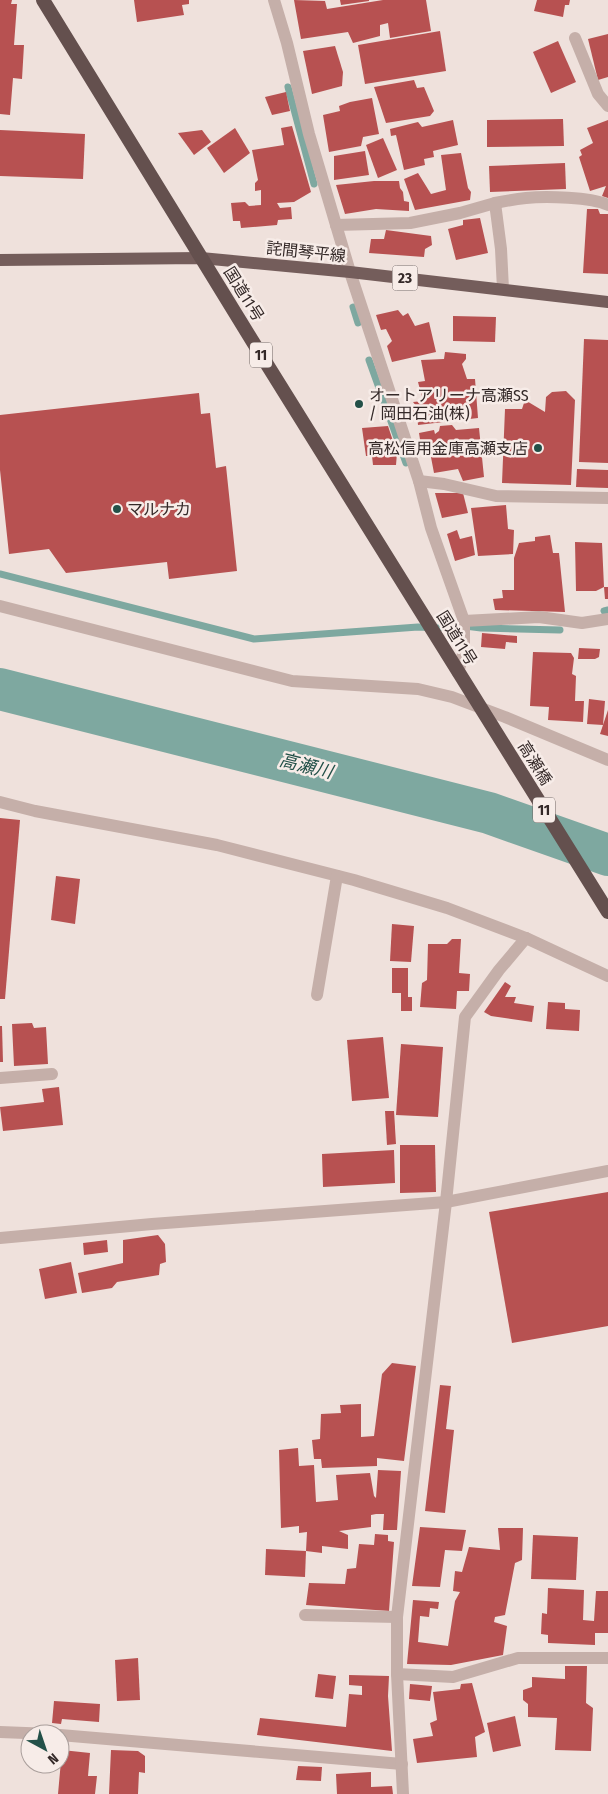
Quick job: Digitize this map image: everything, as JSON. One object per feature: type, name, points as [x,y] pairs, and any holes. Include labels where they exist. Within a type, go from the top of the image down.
[{"type":"highway","name":"国道11号","points":[[43,0],[480,708]]},
{"type":"highway","name":"高瀬橋","points":[[480,708],[608,912]]},
{"type":"main road","name":"詫間琴平線","points":[[0,260],[201,258],[350,272],[608,302]]},
{"type":"street","points":[[274,0],[287,42],[309,134],[350,272],[419,481],[431,528],[464,621],[464,650],[458,673]]},
{"type":"street","points":[[575,38],[598,94],[608,106]]},
{"type":"street","points":[[336,225],[410,223],[460,213],[495,203],[527,198],[577,199],[602,202],[608,205]]},
{"type":"street","points":[[495,203],[503,289]]},
{"type":"street","points":[[419,481],[444,484],[496,496],[608,498]]},
{"type":"street","points":[[0,606],[292,681],[418,689],[452,697],[506,717],[608,760]]},
{"type":"street","points":[[464,621],[539,617],[582,622],[608,619]]},
{"type":"street","points":[[0,802],[35,811],[216,845],[337,876],[447,908],[526,938],[608,976]]},
{"type":"street","points":[[317,995],[337,876]]},
{"type":"street","points":[[403,1794],[397,1674],[397,1617],[446,1202],[465,1017],[499,970],[526,938]]},
{"type":"street","points":[[0,1078],[52,1074]]},
{"type":"street","points":[[0,1238],[152,1224],[446,1202],[608,1171]]},
{"type":"street","points":[[305,1615],[397,1617]]},
{"type":"street","points":[[397,1674],[452,1677],[518,1658],[608,1658]]},
{"type":"street","points":[[0,1732],[20,1733]]},
{"type":"street","points":[[70,1736],[402,1764]]},
{"type":"building","points":[[0,0],[12,0],[11,4],[17,4],[14,45],[24,45],[22,79],[13,78],[10,115],[0,114]]},
{"type":"building","points":[[134,0],[189,0],[189,4],[182,5],[184,15],[137,22]]},
{"type":"building","points":[[294,0],[325,1],[327,9],[383,0],[426,0],[431,31],[390,38],[388,23],[380,25],[380,36],[353,43],[348,32],[301,39]]},
{"type":"building","points":[[340,0],[369,0],[369,1],[341,5]]},
{"type":"building","points":[[537,0],[570,0],[569,5],[565,5],[563,17],[534,11]]},
{"type":"building","points":[[440,31],[446,71],[365,84],[358,45]]},
{"type":"building","points":[[608,34],[608,77],[598,80],[588,39]]},
{"type":"building","points":[[558,41],[576,82],[551,93],[533,52]]},
{"type":"building","points":[[335,46],[343,72],[342,86],[312,94],[303,51]]},
{"type":"building","points":[[414,80],[417,88],[424,87],[434,111],[430,116],[386,123],[374,87]]},
{"type":"building","points":[[286,92],[290,111],[272,115],[265,97]]},
{"type":"building","points":[[372,98],[379,134],[363,137],[361,146],[329,152],[323,115],[340,111],[339,106],[350,102]]},
{"type":"building","points":[[563,119],[564,146],[487,147],[487,120]]},
{"type":"building","points":[[453,120],[458,145],[433,151],[434,157],[424,159],[425,165],[404,170],[396,135],[391,136],[390,129],[418,122],[422,127]]},
{"type":"building","points":[[608,120],[608,198],[602,196],[606,186],[590,191],[579,157],[582,155],[580,150],[593,143],[587,128]]},
{"type":"building","points":[[292,126],[311,192],[294,202],[277,203],[280,208],[291,207],[292,219],[278,220],[277,225],[241,228],[240,221],[233,221],[231,203],[245,202],[249,206],[261,205],[261,190],[255,191],[255,183],[258,180],[252,150],[284,145],[281,128]]},
{"type":"building","points":[[235,128],[250,153],[224,173],[207,148]]},
{"type":"building","points":[[0,130],[85,134],[83,179],[0,176]]},
{"type":"building","points":[[202,130],[211,142],[194,155],[178,133]]},
{"type":"building","points":[[383,138],[397,170],[378,178],[366,145]]},
{"type":"building","points":[[365,151],[369,175],[334,180],[334,156]]},
{"type":"building","points":[[461,153],[468,188],[471,192],[470,200],[415,210],[404,179],[418,173],[431,194],[446,190],[441,155]]},
{"type":"building","points":[[565,163],[566,189],[490,192],[489,166]]},
{"type":"building","points":[[374,181],[399,181],[404,201],[409,202],[409,211],[376,209],[345,214],[336,185]]},
{"type":"building","points":[[587,209],[598,209],[600,214],[608,214],[608,274],[583,273]]},
{"type":"building","points":[[480,218],[488,253],[456,260],[448,229],[463,225],[463,220]]},
{"type":"building","points":[[386,230],[431,236],[432,245],[425,249],[424,257],[369,253],[371,239],[384,239]]},
{"type":"building","points":[[398,310],[403,316],[408,313],[415,326],[429,322],[436,352],[392,362],[387,346],[392,341],[386,329],[381,330],[376,315]]},
{"type":"building","points":[[453,316],[496,317],[495,342],[453,341]]},
{"type":"building","points":[[584,339],[608,340],[608,463],[579,462]]},
{"type":"building","points":[[445,352],[466,354],[466,359],[462,364],[467,379],[475,379],[478,418],[418,425],[417,415],[412,416],[411,409],[417,407],[413,402],[423,401],[418,382],[425,381],[421,360],[444,359]]},
{"type":"building","name":"高松信用金庫高瀬支店","points":[[566,391],[575,400],[571,485],[502,483],[505,409],[522,409],[525,400],[545,412],[546,397],[552,392]]},
{"type":"building","name":"マルナカ","points":[[199,393],[201,414],[210,413],[216,468],[226,466],[237,571],[169,579],[167,562],[66,573],[49,549],[9,554],[0,470],[0,415]]},
{"type":"building","points":[[452,425],[456,430],[479,428],[484,477],[463,481],[458,469],[434,473],[430,452],[422,452],[419,433],[434,430],[435,434],[439,431],[440,426]]},
{"type":"building","points":[[388,426],[397,453],[396,465],[373,465],[372,456],[366,456],[362,428]]},
{"type":"building","points":[[577,469],[608,470],[608,488],[576,487]]},
{"type":"building","points":[[435,493],[463,493],[468,513],[442,518]]},
{"type":"building","points":[[506,505],[508,529],[514,530],[513,554],[478,556],[471,508]]},
{"type":"building","points":[[457,530],[460,539],[472,536],[475,555],[455,561],[447,534]]},
{"type":"building","points":[[550,535],[553,553],[559,553],[565,612],[495,610],[493,599],[503,598],[502,590],[514,590],[514,558],[519,543],[535,541],[535,537]]},
{"type":"building","points":[[575,542],[602,543],[604,587],[596,591],[576,591]]},
{"type":"building","points":[[604,587],[608,587],[608,599],[605,599]]},
{"type":"building","points":[[482,633],[517,636],[517,643],[506,642],[505,649],[481,647]]},
{"type":"building","points":[[579,648],[600,649],[599,657],[595,659],[578,659]]},
{"type":"building","points":[[533,652],[571,653],[574,658],[572,674],[576,676],[575,701],[584,701],[583,722],[548,720],[549,707],[530,706]]},
{"type":"building","points":[[589,699],[605,701],[603,725],[587,724]]},
{"type":"building","points":[[608,710],[608,736],[600,734]]},
{"type":"building","points":[[0,818],[20,820],[5,999],[0,999]]},
{"type":"building","points":[[56,876],[80,879],[75,924],[51,920]]},
{"type":"building","points":[[392,924],[414,926],[411,962],[390,961]]},
{"type":"building","points":[[452,939],[461,939],[459,973],[470,974],[469,991],[457,991],[456,1009],[420,1007],[422,983],[427,980],[428,944],[447,944]]},
{"type":"building","points":[[392,968],[408,968],[408,997],[412,997],[412,1011],[401,1011],[401,993],[392,993]]},
{"type":"building","points":[[505,982],[511,986],[505,997],[516,997],[514,1003],[534,1006],[532,1022],[491,1016],[484,1012]]},
{"type":"building","points":[[548,1002],[565,1003],[565,1009],[580,1010],[579,1031],[546,1029]]},
{"type":"building","points":[[32,1023],[34,1028],[46,1027],[48,1064],[14,1066],[12,1024]]},
{"type":"building","points":[[0,1026],[2,1026],[3,1062],[0,1062]]},
{"type":"building","points":[[383,1037],[389,1098],[352,1101],[347,1040]]},
{"type":"building","points":[[401,1044],[443,1047],[438,1117],[396,1115]]},
{"type":"building","points":[[59,1087],[63,1125],[3,1131],[0,1107],[44,1102],[42,1089]]},
{"type":"building","points":[[385,1111],[394,1111],[396,1144],[387,1145]]},
{"type":"building","points":[[400,1145],[435,1145],[436,1192],[400,1193]]},
{"type":"building","points":[[394,1150],[395,1183],[323,1187],[322,1154]]},
{"type":"building","points":[[608,1192],[608,1326],[512,1343],[489,1212]]},
{"type":"building","points":[[158,1235],[165,1244],[166,1262],[160,1264],[159,1275],[117,1282],[112,1288],[82,1293],[78,1273],[123,1263],[123,1240]]},
{"type":"building","points":[[107,1240],[108,1252],[84,1255],[83,1243]]},
{"type":"building","points":[[71,1262],[77,1293],[45,1299],[39,1269]]},
{"type":"building","points":[[392,1363],[416,1366],[404,1461],[377,1458],[377,1466],[322,1468],[321,1459],[314,1459],[312,1440],[320,1439],[321,1414],[341,1413],[340,1405],[361,1404],[361,1437],[374,1436],[382,1374]]},
{"type":"building","points":[[440,1385],[451,1386],[446,1429],[454,1430],[445,1513],[425,1511]]},
{"type":"building","points":[[298,1448],[299,1466],[314,1465],[316,1502],[338,1500],[336,1475],[370,1473],[376,1498],[378,1470],[401,1471],[397,1530],[383,1530],[384,1514],[371,1515],[371,1527],[339,1531],[348,1535],[348,1549],[322,1546],[322,1553],[306,1551],[307,1532],[299,1533],[299,1526],[281,1528],[279,1450]]},
{"type":"building","points":[[420,1527],[466,1530],[462,1551],[445,1550],[440,1587],[412,1586]]},
{"type":"building","points":[[498,1528],[523,1528],[522,1560],[515,1563],[505,1615],[495,1617],[494,1622],[507,1626],[503,1655],[451,1665],[407,1664],[413,1600],[439,1602],[438,1609],[430,1608],[429,1617],[420,1616],[418,1642],[448,1646],[455,1601],[460,1592],[453,1591],[455,1571],[462,1572],[469,1547],[500,1550]]},
{"type":"building","points":[[375,1534],[388,1535],[388,1541],[394,1542],[389,1611],[306,1605],[309,1583],[345,1584],[347,1569],[356,1568],[359,1544],[374,1545]]},
{"type":"building","points":[[533,1535],[578,1537],[576,1580],[531,1579]]},
{"type":"building","points":[[266,1549],[306,1551],[305,1577],[265,1575]]},
{"type":"building","points":[[548,1588],[584,1590],[583,1620],[594,1621],[596,1591],[608,1591],[608,1633],[595,1633],[595,1645],[548,1643],[548,1635],[541,1634],[542,1613],[547,1614]]},
{"type":"building","points":[[138,1658],[140,1700],[117,1701],[115,1660]]},
{"type":"building","points":[[565,1666],[587,1666],[586,1703],[593,1708],[591,1751],[555,1750],[557,1718],[528,1717],[528,1704],[523,1700],[523,1690],[532,1687],[532,1677],[565,1679]]},
{"type":"building","points":[[318,1674],[336,1676],[333,1699],[315,1697]]},
{"type":"building","points":[[349,1675],[389,1676],[388,1696],[392,1751],[257,1735],[260,1718],[346,1727],[349,1694],[362,1695],[362,1686],[349,1685]]},
{"type":"building","points":[[472,1683],[485,1732],[475,1737],[477,1757],[417,1763],[413,1739],[433,1736],[430,1723],[437,1720],[433,1692],[460,1689],[461,1684]]},
{"type":"building","points":[[410,1684],[432,1686],[430,1701],[409,1699]]},
{"type":"building","points":[[54,1701],[100,1704],[99,1722],[62,1719],[61,1724],[52,1723]]},
{"type":"building","points":[[515,1716],[521,1746],[493,1752],[487,1723]]},
{"type":"building","points":[[111,1750],[138,1751],[145,1756],[145,1773],[139,1772],[138,1794],[109,1794]]},
{"type":"building","points":[[70,1751],[90,1753],[88,1776],[97,1776],[95,1794],[58,1794],[60,1774],[70,1774]]},
{"type":"building","points":[[298,1766],[322,1767],[321,1781],[296,1780]]},
{"type":"building","points":[[371,1772],[371,1787],[392,1786],[393,1794],[337,1794],[336,1774]]},
{"type":"waterway","points":[[288,87],[314,184]]},
{"type":"waterway","points":[[353,307],[358,323]]},
{"type":"waterway","points":[[369,360],[406,463]]},
{"type":"waterway","points":[[0,574],[254,639],[418,627],[439,628],[457,625],[481,628],[560,630]]},
{"type":"waterway","points":[[604,611],[608,610]]},
{"type":"waterway","name":"高瀬川","points":[[0,689],[489,813],[608,855]]},
{"type":"place","name":"オートアリーナ高瀬SS / 岡田石油(株)","points":[[359,404]]},
{"type":"place","name":"高松信用金庫高瀬支店","points":[[538,448]]},
{"type":"place","name":"マルナカ","points":[[117,509]]}]
